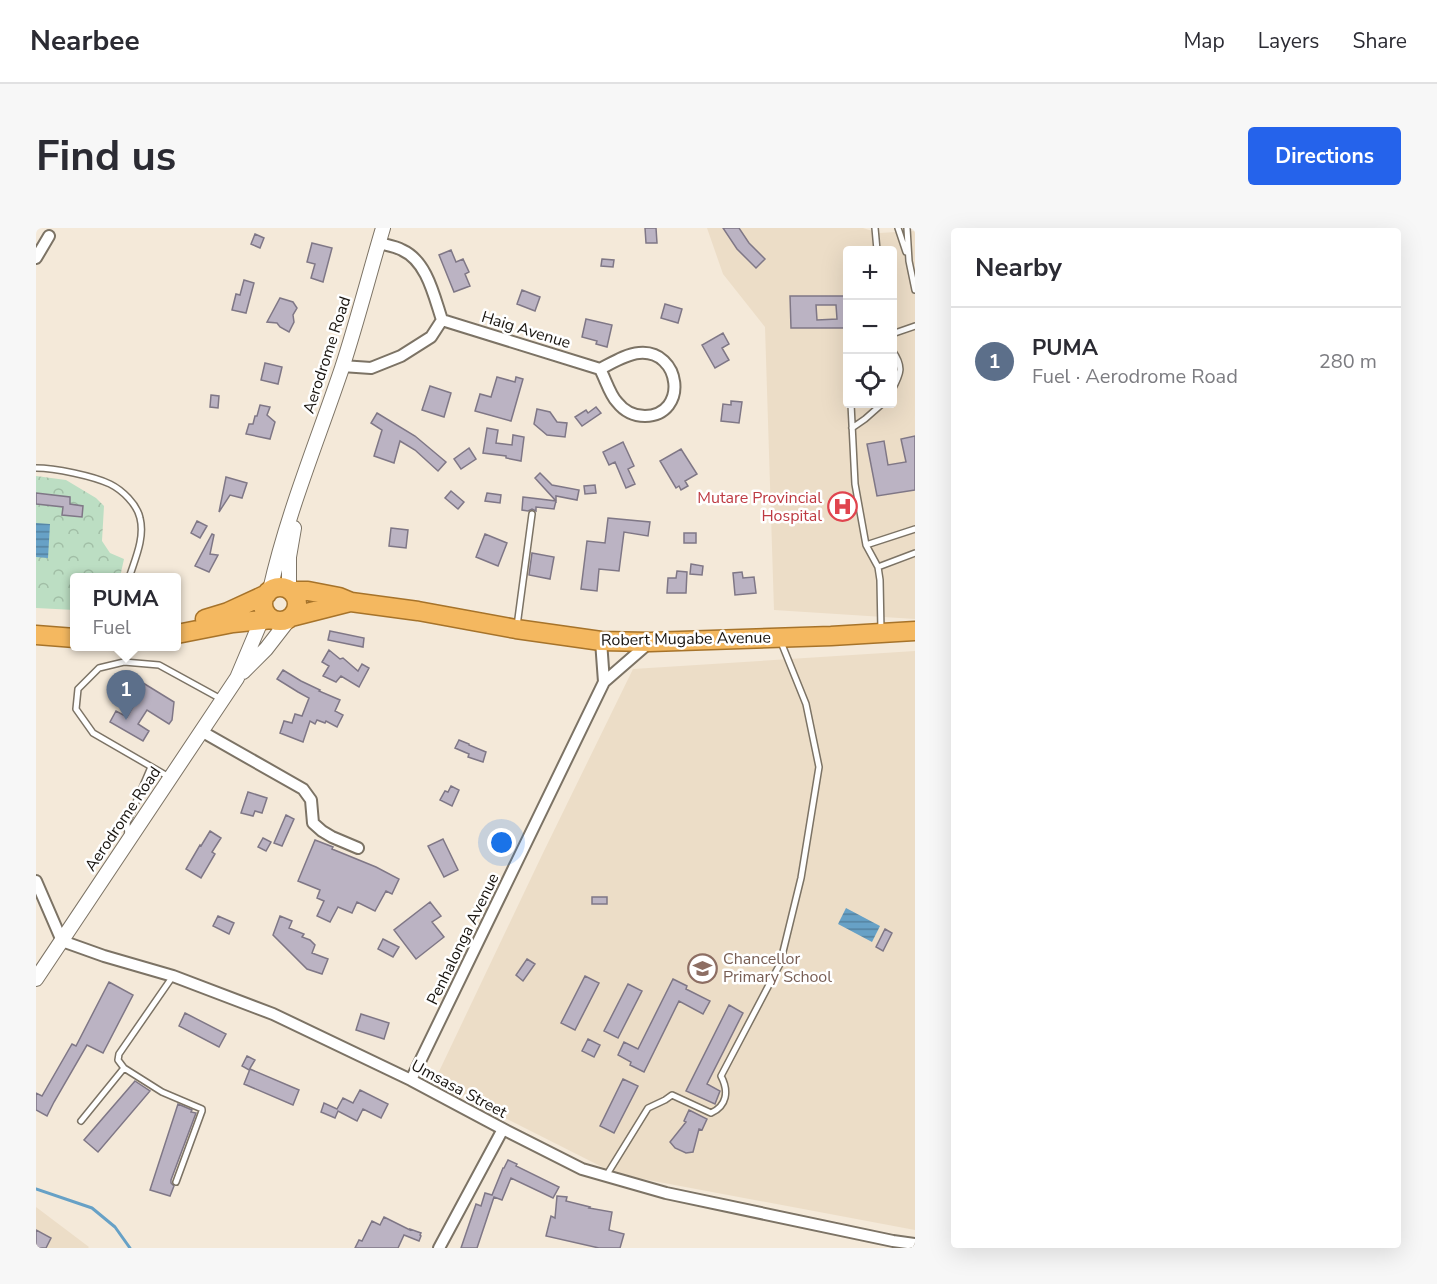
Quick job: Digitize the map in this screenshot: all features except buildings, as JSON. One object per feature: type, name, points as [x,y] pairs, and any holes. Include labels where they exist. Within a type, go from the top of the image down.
[{"type":"highway","points":[[181,624],[228,612],[279,587],[290,590],[297,601],[297,607],[291,617],[279,621],[266,617],[181,633]]},
{"type":"highway","name":"Robert Mugabe Avenue","points":[[290,590],[326,594],[351,602],[602,641],[650,642],[915,631]]},
{"type":"highway","points":[[266,617],[263,603],[268,592]]},
{"type":"highway","name":"Robert Mugabe Avenue","points":[[291,617],[351,602]]},
{"type":"highway","points":[[36,635],[70,638]]},
{"type":"highway","points":[[36,643],[70,645]]},
{"type":"street","name":"Aerodrome Road","points":[[268,592],[299,490],[342,366],[383,228]]},
{"type":"street","points":[[36,258],[50,236]]},
{"type":"street","points":[[342,366],[371,368],[401,356],[431,337],[442,320],[427,277],[416,261],[403,250],[379,243]]},
{"type":"street","name":"Haig Avenue","points":[[442,320],[600,369]]},
{"type":"street","points":[[649,353],[665,361],[673,374],[675,391],[669,405],[660,413],[647,416],[633,415],[616,402],[600,369],[624,357],[649,353]]},
{"type":"street","name":"Aerodrome Road","points":[[290,590],[289,557],[299,490]]},
{"type":"street","name":"Aerodrome Road","points":[[237,678],[266,617]]},
{"type":"street","name":"Aerodrome Road","points":[[36,979],[222,699],[237,678],[266,649],[291,617]]},
{"type":"street","name":"Penhalonga Avenue","points":[[602,641],[604,682]]},
{"type":"street","name":"Penhalonga Avenue","points":[[411,1080],[604,682],[650,642]]},
{"type":"street","points":[[201,731],[303,789],[310,800],[314,823],[321,831],[358,848]]},
{"type":"street","points":[[36,881],[62,940]]},
{"type":"street","name":"Umsasa Street","points":[[62,940],[104,956],[173,976],[273,1014],[411,1080],[503,1130],[582,1169],[666,1194],[915,1244]]},
{"type":"street","points":[[439,1248],[503,1130]]},
{"type":"lane","points":[[875,228],[877,246]]},
{"type":"lane","points":[[898,228],[909,261],[915,290]]},
{"type":"lane","points":[[908,228],[909,261]]},
{"type":"lane","points":[[897,331],[915,326]]},
{"type":"lane","points":[[897,356],[900,375],[897,381]]},
{"type":"lane","points":[[851,408],[855,483],[866,545],[878,567],[881,633]]},
{"type":"lane","points":[[852,428],[878,408]]},
{"type":"lane","points":[[36,468],[48,468],[111,484],[129,499],[140,517],[141,540],[131,573]]},
{"type":"lane","points":[[516,628],[532,514]]},
{"type":"lane","points":[[866,545],[915,529]]},
{"type":"lane","points":[[878,567],[915,554]]},
{"type":"lane","points":[[606,1176],[648,1108],[672,1095],[711,1113],[719,1109],[723,1104],[725,1094],[725,1084],[721,1076],[780,964],[801,878],[819,767],[806,704],[779,637]]},
{"type":"lane","points":[[170,778],[93,733],[76,709],[78,688],[99,668],[124,662],[159,665],[222,699]]},
{"type":"lane","points":[[129,840],[127,823],[151,767]]},
{"type":"lane","points":[[173,976],[119,1054],[118,1060],[124,1068],[162,1092],[202,1109],[176,1182]]},
{"type":"lane","points":[[81,1121],[124,1068]]},
{"type":"shaded area","name":"Mutare Provincial Hospital","points":[[707,228],[863,228],[879,233],[915,231],[915,619],[774,610],[765,327],[723,274]]},
{"type":"shaded area","name":"Chancellor Primary School","points":[[915,651],[915,1230],[616,1174],[434,1082],[633,669]]},
{"type":"shaded area","points":[[36,1207],[89,1247],[36,1248]]},
{"type":"green space","points":[[36,476],[66,480],[96,498],[104,506],[102,541],[110,553],[124,559],[121,573],[70,573],[70,610],[36,608]]},
{"type":"water","points":[[36,523],[50,524],[48,558],[36,557]]},
{"type":"water","points":[[846,908],[880,926],[872,942],[838,924]]},
{"type":"waterway","points":[[36,1189],[92,1208],[115,1227],[130,1248]]},
{"type":"place","name":"Mutare Provincial Hospital","points":[[843,507]]},
{"type":"place","name":"PUMA","points":[[126,720]]},
{"type":"place","name":"Chancellor Primary School","points":[[702,968]]}]
